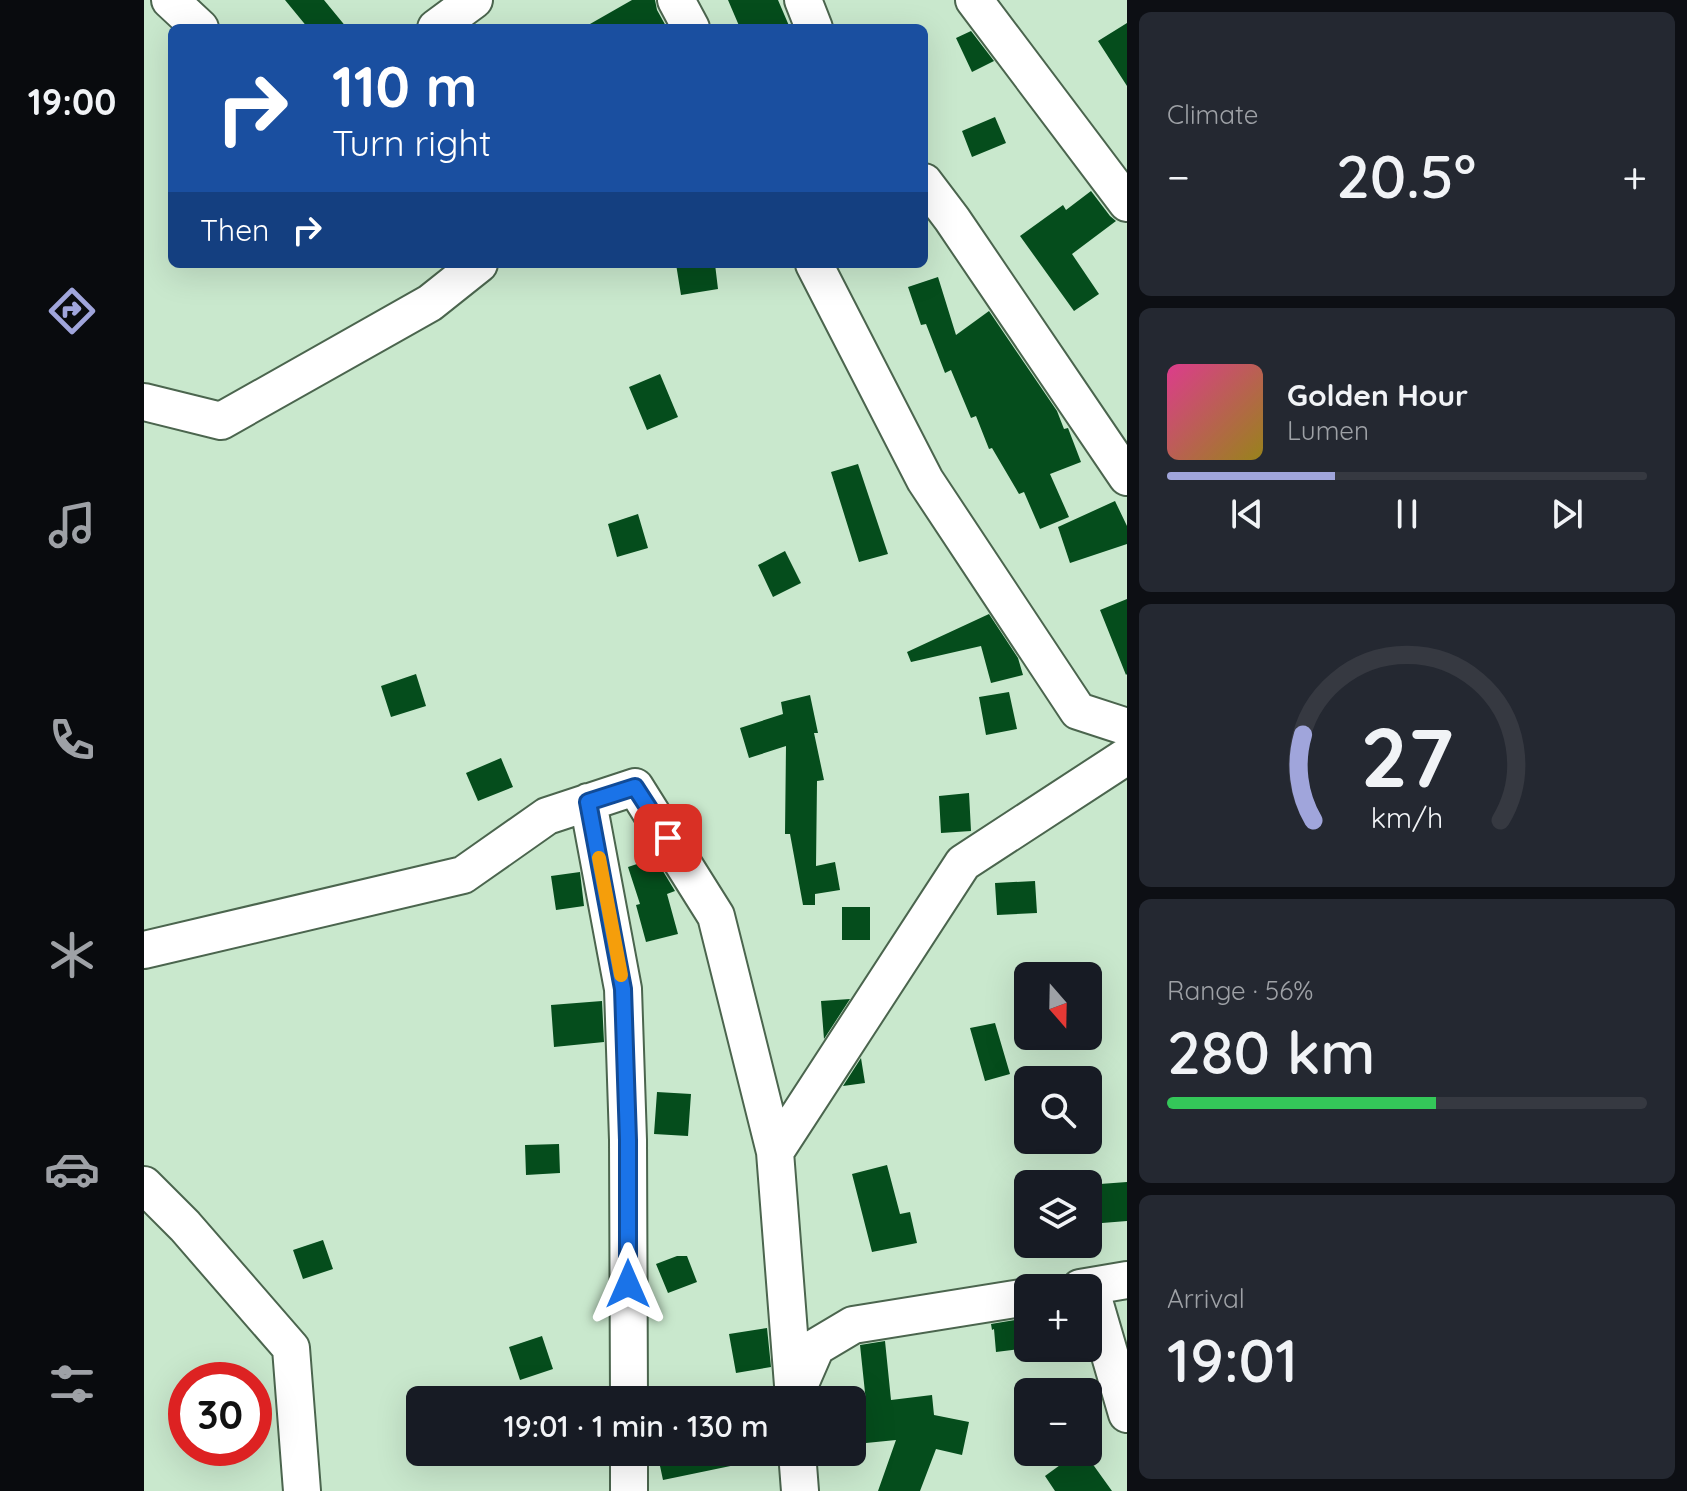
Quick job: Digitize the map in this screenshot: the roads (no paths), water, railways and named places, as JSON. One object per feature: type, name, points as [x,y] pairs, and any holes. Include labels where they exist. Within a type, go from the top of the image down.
[{"type":"street","points":[[170,0],[196,24]]},
{"type":"street","points":[[441,24],[474,0]]},
{"type":"street","points":[[676,0],[689,24]]},
{"type":"street","points":[[803,0],[812,24]]},
{"type":"street","points":[[974,0],[1127,203]]},
{"type":"street","points":[[928,187],[1127,477]]},
{"type":"street","points":[[144,402],[221,421],[430,303],[474,268]]},
{"type":"street","points":[[816,268],[925,480],[1078,711],[1127,727]]},
{"type":"street","points":[[775,1152],[963,863],[1127,756]]},
{"type":"street","points":[[144,950],[463,875],[547,816],[635,787],[716,916],[775,1152],[793,1386]]},
{"type":"street","points":[[588,802],[623,989],[628,1140],[629,1386]]},
{"type":"street","points":[[144,1185],[185,1226],[291,1348],[302,1491]]},
{"type":"street","points":[[1102,1284],[1127,1280]]},
{"type":"street","points":[[800,1386],[816,1347],[853,1325],[1014,1299]]},
{"type":"street","points":[[1102,1338],[1127,1414]]},
{"type":"street","points":[[629,1466],[629,1491]]},
{"type":"street","points":[[798,1466],[800,1491]]}]
